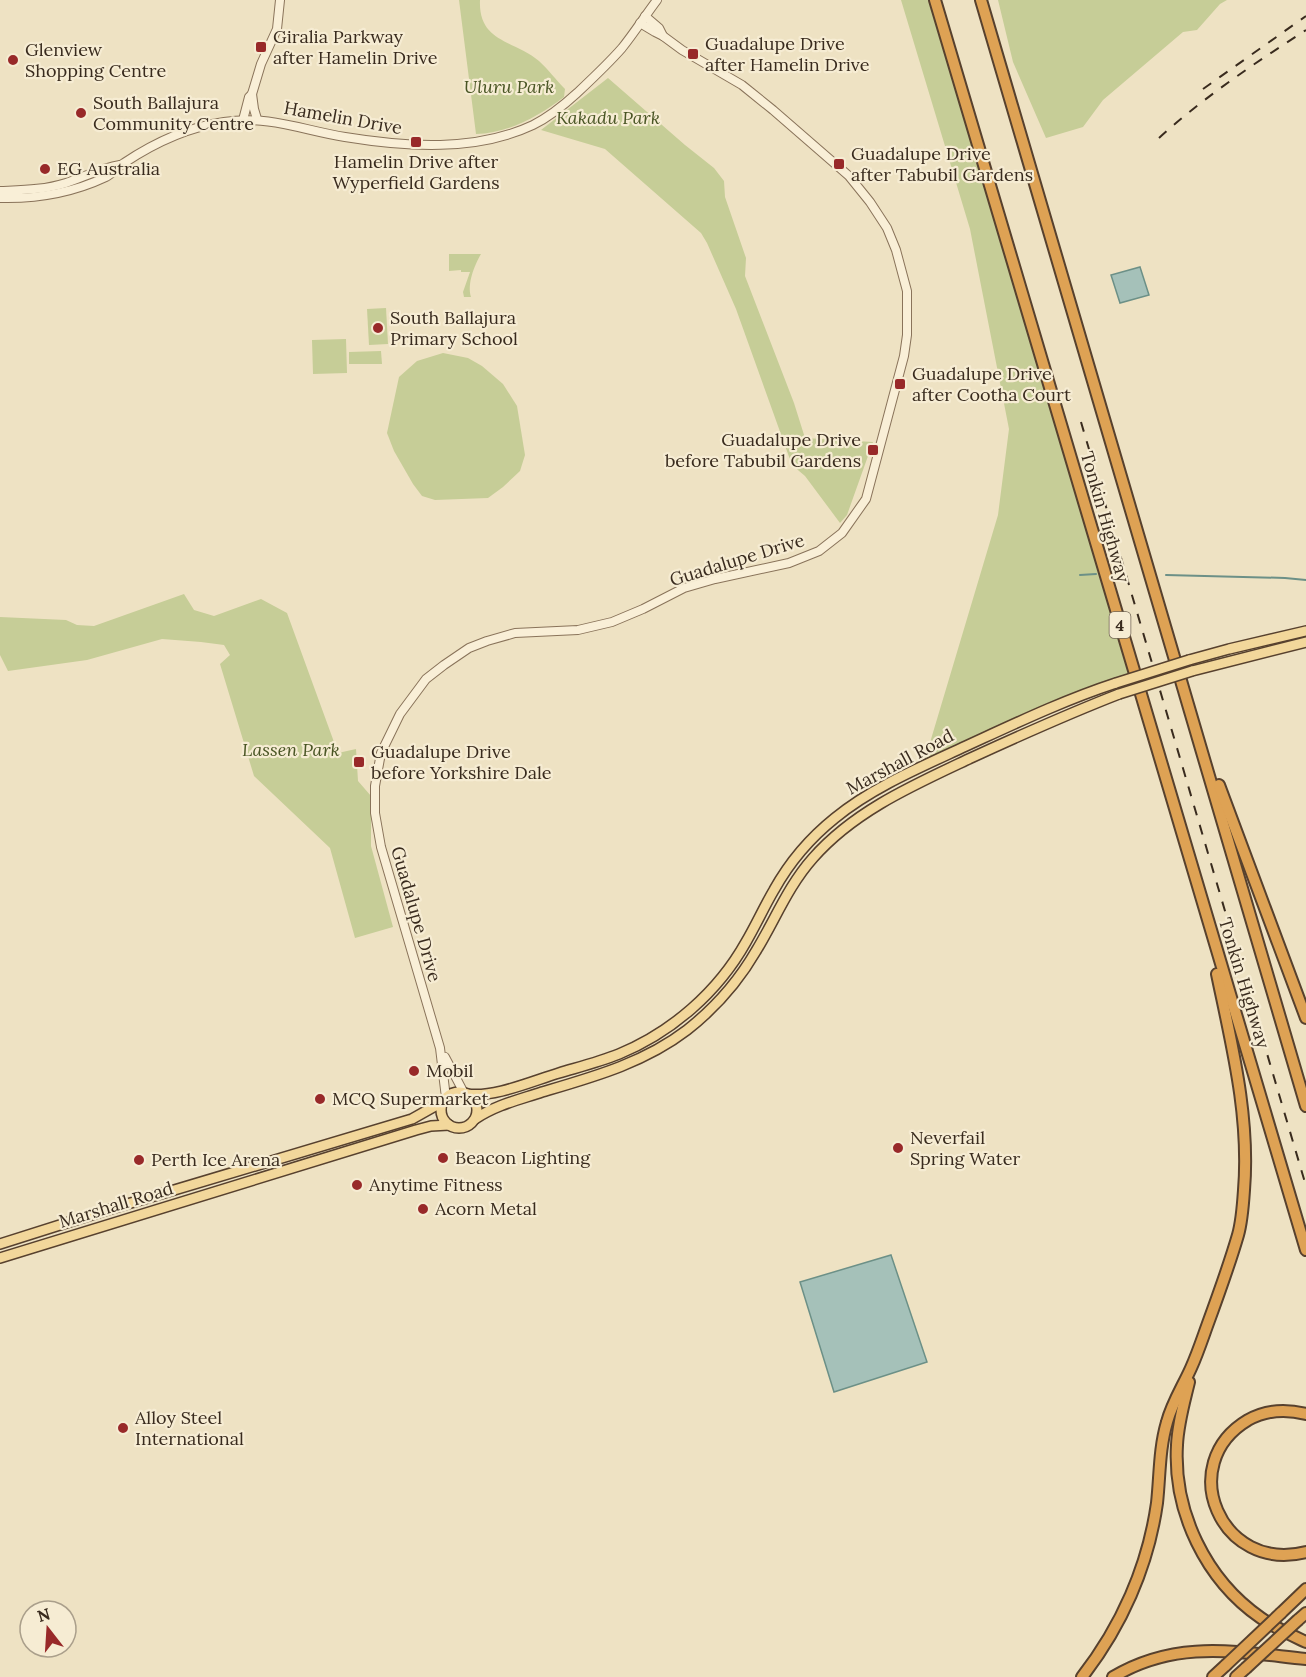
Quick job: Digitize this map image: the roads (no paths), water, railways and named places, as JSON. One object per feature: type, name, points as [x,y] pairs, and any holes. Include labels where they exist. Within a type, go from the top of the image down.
[{"type":"highway","name":"Tonkin Highway","points":[[935,0],[1306,1250]]},
{"type":"highway","name":"Tonkin Highway","points":[[981,0],[1306,1106]]},
{"type":"highway","points":[[989,0],[1003,73]]},
{"type":"highway","points":[[1188,703],[1304,1013]]},
{"type":"highway","points":[[1082,1677],[1121,1616],[1140,1573],[1152,1528],[1162,1440],[1174,1402],[1192,1367],[1239,1233],[1245,1177],[1245,1142],[1238,1075],[1216,966],[1147,716]]},
{"type":"highway","points":[[1192,1367],[1180,1420],[1177,1470],[1182,1503],[1196,1542],[1209,1564],[1241,1602],[1268,1623],[1306,1642]]},
{"type":"highway","points":[[1306,1414],[1293,1411],[1272,1412],[1251,1418],[1242,1424],[1233,1431],[1220,1448],[1212,1479],[1217,1511],[1236,1538],[1254,1549],[1275,1555],[1286,1556],[1306,1552]]},
{"type":"highway","points":[[1213,1677],[1306,1589]]},
{"type":"highway","points":[[1236,1677],[1303,1616]]},
{"type":"highway","points":[[1113,1677],[1155,1658],[1192,1651],[1228,1651],[1306,1659]]},
{"type":"main road","name":"Marshall Road","points":[[465,1093],[475,1095],[499,1091],[603,1060],[634,1047],[664,1030],[698,1003],[726,972],[746,943],[774,890],[792,863],[813,838],[863,798],[932,762],[1014,724],[1116,683],[1229,649],[1306,631]]},
{"type":"main road","name":"Marshall Road","points":[[475,1119],[501,1104],[624,1066],[671,1041],[700,1019],[731,987],[757,950],[798,877],[822,848],[845,827],[894,795],[1020,736],[1119,694],[1192,671],[1306,642]]},
{"type":"main road","points":[[454,1093],[465,1093],[474,1100],[477,1106],[475,1119],[471,1124],[462,1128],[449,1125],[442,1114],[445,1100],[454,1093]]},
{"type":"main road","name":"Marshall Road","points":[[0,1244],[412,1119],[445,1100]]},
{"type":"main road","name":"Marshall Road","points":[[0,1258],[416,1130],[449,1125]]},
{"type":"street","points":[[243,120],[261,64],[277,29],[280,0]]},
{"type":"street","name":"Hamelin Drive","points":[[0,198],[34,197],[72,191],[112,174],[121,165],[151,147],[188,130],[226,122],[257,119],[325,134],[389,144],[436,145],[488,140],[533,125],[566,103],[623,46],[657,0]]},
{"type":"street","name":"Guadalupe Drive","points":[[645,16],[659,28],[663,36]]},
{"type":"street","name":"Guadalupe Drive","points":[[445,1100],[440,1048],[381,847],[375,813],[375,786],[381,753],[400,714],[426,679],[469,648],[515,633],[578,630],[612,622],[684,588],[789,563],[819,551],[842,533],[866,499],[904,356],[907,335],[907,291],[896,250],[870,202],[849,176],[742,85],[640,23]]},
{"type":"street","points":[[252,93],[257,119]]},
{"type":"street","name":"Hamelin Drive","points":[[0,190],[53,187],[108,167],[121,165]]},
{"type":"street","name":"Guadalupe Drive","points":[[440,1048],[465,1093]]},
{"type":"water","points":[[1140,267],[1149,295],[1120,303],[1111,275]]},
{"type":"water","points":[[891,1255],[927,1362],[834,1392],[800,1282]]},
{"type":"waterway","points":[[1080,575],[1096,574]]},
{"type":"waterway","points":[[1166,575],[1306,580]]},
{"type":"railway","points":[[1203,89],[1306,16]]},
{"type":"railway","points":[[1159,138],[1212,95],[1306,30]]},
{"type":"railway","points":[[1081,422],[1306,1186]]},
{"type":"place","name":"Giralia Parkway after Hamelin Drive","points":[[261,47]]},
{"type":"place","name":"Guadalupe Drive after Hamelin Drive","points":[[693,54]]},
{"type":"place","name":"Glenview Shopping Centre","points":[[13,60]]},
{"type":"place","name":"South Ballajura Community Centre","points":[[81,113]]},
{"type":"place","name":"Hamelin Drive after Wyperfield Gardens","points":[[416,142]]},
{"type":"place","name":"Guadalupe Drive after Tabubil Gardens","points":[[839,164]]},
{"type":"place","name":"EG Australia","points":[[45,169]]},
{"type":"place","name":"South Ballajura Primary School","points":[[378,328]]},
{"type":"place","name":"Guadalupe Drive after Cootha Court","points":[[900,384]]},
{"type":"place","name":"Guadalupe Drive before Tabubil Gardens","points":[[873,450]]},
{"type":"place","name":"Guadalupe Drive before Yorkshire Dale","points":[[359,762]]},
{"type":"place","name":"Mobil","points":[[414,1071]]},
{"type":"place","name":"MCQ Supermarket","points":[[320,1099]]},
{"type":"place","name":"Neverfail Spring Water","points":[[898,1148]]},
{"type":"place","name":"Beacon Lighting","points":[[443,1158]]},
{"type":"place","name":"Perth Ice Arena","points":[[139,1160]]},
{"type":"place","name":"Anytime Fitness","points":[[357,1185]]},
{"type":"place","name":"Acorn Metal","points":[[423,1209]]},
{"type":"place","name":"Alloy Steel International","points":[[123,1428]]},
{"type":"park label","name":"Uluru Park","points":[[509,87]]},
{"type":"park label","name":"Kakadu Park","points":[[608,118]]},
{"type":"park label","name":"Lassen Park","points":[[291,750]]}]
